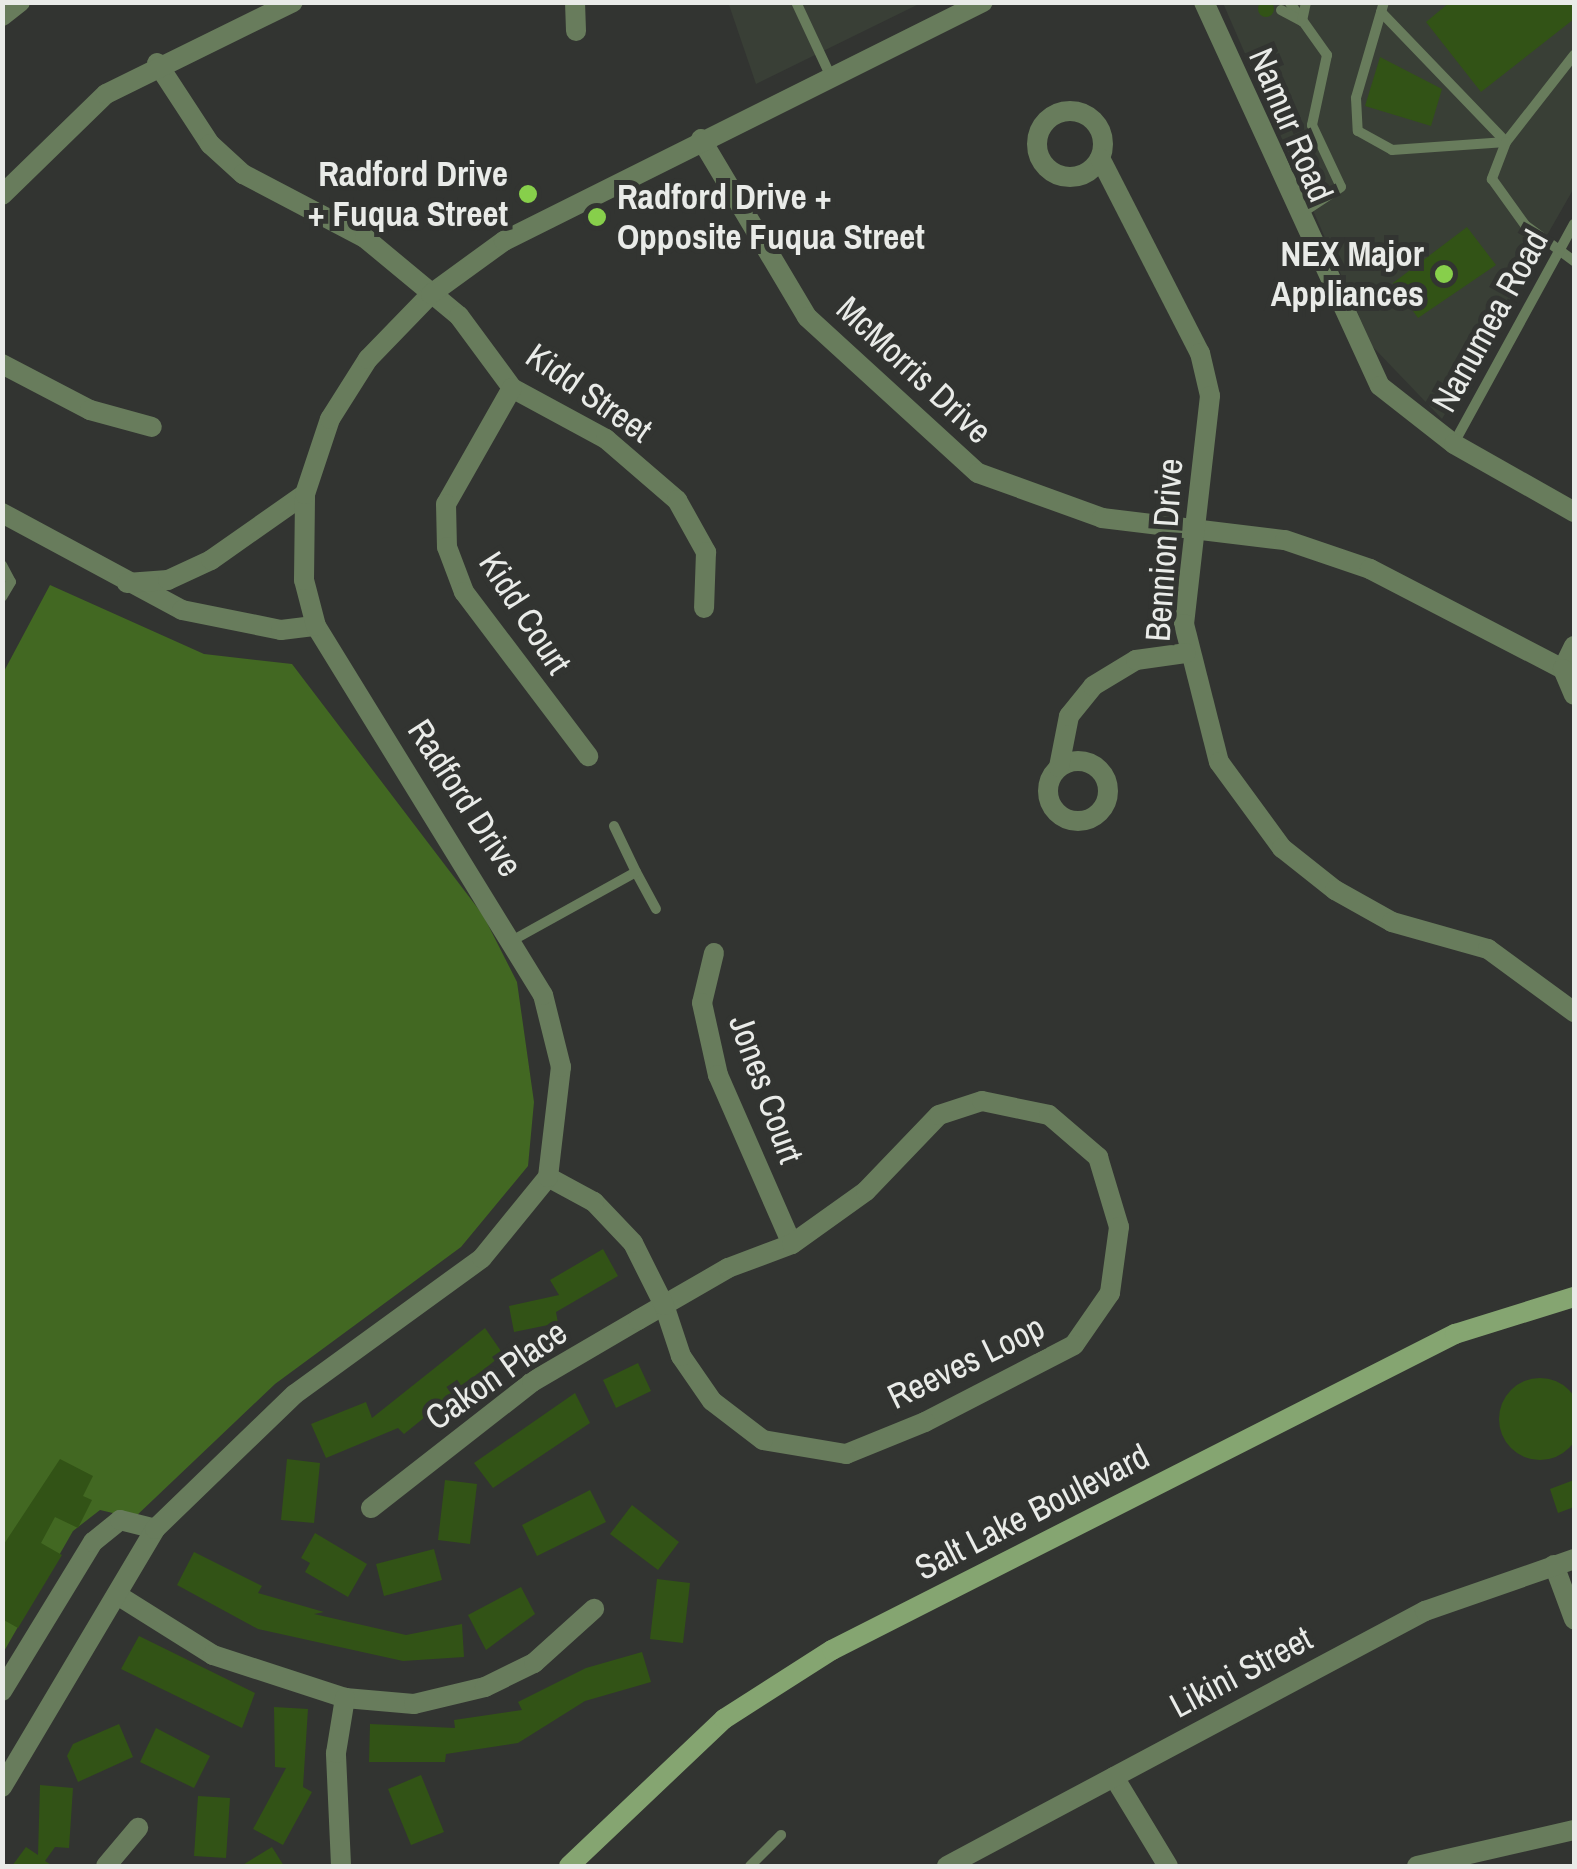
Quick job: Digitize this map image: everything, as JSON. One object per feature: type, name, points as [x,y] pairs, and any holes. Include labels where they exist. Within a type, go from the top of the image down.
[{"type":"main road","name":"Salt Lake Boulevard","points":[[569,1866],[724,1719],[832,1650],[1455,1334],[1574,1297]]},
{"type":"street","points":[[2,16],[20,2]]},
{"type":"street","points":[[2,195],[65,126],[157,63],[293,2]]},
{"type":"street","points":[[575,2],[576,31]]},
{"type":"street","name":"Radford Drive","points":[[548,1177],[561,1067],[544,995],[515,938],[316,626],[304,580],[305,494],[349,389],[431,294],[504,241],[700,139],[982,2]]},
{"type":"street","name":"Namur Road","points":[[1204,2],[1296,218],[1380,386],[1454,444],[1574,512]]},
{"type":"street","name":"Kidd Street","points":[[157,63],[191,120],[243,174],[365,238],[431,294],[512,388],[606,439],[677,500],[706,552],[704,608]]},
{"type":"street","name":"McMorris Drive","points":[[700,139],[807,317],[978,473],[1064,509],[1285,540],[1370,569],[1563,669]]},
{"type":"street","name":"Bennion Drive","points":[[1100,158],[1200,353],[1210,396],[1194,526],[1186,652],[1219,762],[1282,848],[1392,922],[1488,950],[1574,1012]]},
{"type":"street","points":[[2,364],[90,410],[152,427]]},
{"type":"street","name":"Kidd Court","points":[[512,388],[446,504],[447,548],[464,592],[588,756]]},
{"type":"street","points":[[120,584],[168,580],[211,560],[305,494]]},
{"type":"street","points":[[2,513],[120,584],[220,622],[316,626]]},
{"type":"street","points":[[1574,646],[1563,669],[1574,694]]},
{"type":"street","points":[[1059,767],[1069,716],[1093,686],[1136,660],[1186,652]]},
{"type":"street","name":"Jones Court","points":[[714,953],[702,1003],[718,1074],[792,1244]]},
{"type":"street","name":"Reeves Loop","points":[[548,1177],[594,1202],[632,1244],[664,1305],[681,1356],[712,1401],[763,1440],[846,1454],[1074,1345],[1110,1293],[1119,1226],[1098,1157],[1049,1116],[982,1101],[939,1115],[866,1191],[792,1244],[664,1305]]},
{"type":"street","points":[[2,1787],[119,1596],[155,1529],[282,1406],[482,1258],[548,1177]]},
{"type":"street","name":"Cakon Place","points":[[371,1508],[532,1382],[664,1305]]},
{"type":"street","points":[[2,1691],[93,1542],[120,1520],[155,1529]]},
{"type":"street","points":[[1564,1562],[1574,1619]]},
{"type":"street","name":"Likini Street","points":[[947,1866],[1424,1611],[1564,1562]]},
{"type":"street","points":[[119,1596],[213,1654],[345,1698],[414,1704],[486,1688],[534,1663],[594,1609]]},
{"type":"street","points":[[341,1865],[336,1754],[345,1698]]},
{"type":"street","points":[[1114,1777],[1168,1866]]},
{"type":"street","points":[[106,1866],[138,1828]]},
{"type":"street","points":[[1417,1866],[1574,1830]]},
{"type":"lane","points":[[796,2],[831,77]]},
{"type":"lane","points":[[1302,20],[1306,2]]},
{"type":"lane","points":[[1285,6],[1302,20],[1326,55],[1312,125],[1342,187],[1296,218]]},
{"type":"lane","points":[[1382,7],[1356,98],[1358,131],[1392,150],[1506,142]]},
{"type":"lane","points":[[1382,7],[1506,142]]},
{"type":"lane","points":[[1574,54],[1506,142],[1492,179],[1559,253],[1574,261]]},
{"type":"lane","name":"Nanumea Road","points":[[1454,444],[1574,224]]},
{"type":"lane","points":[[2,565],[11,582],[2,597]]},
{"type":"lane","points":[[614,826],[656,909]]},
{"type":"lane","points":[[515,938],[636,872]]},
{"type":"lane","points":[[750,1866],[780,1835]]},
{"type":"shaded area","points":[[728,2],[921,3],[756,84]]},
{"type":"shaded area","points":[[1223,3],[1574,3],[1574,188],[1442,419],[1372,346]]},
{"type":"green space","points":[[50,585],[204,654],[292,664],[483,915],[517,982],[534,1102],[528,1166],[461,1247],[275,1384],[134,1518],[100,1510],[73,1531],[3,1653],[2,675]]},
{"type":"building","points":[[1266,1],[1274,9],[1266,17],[1258,9]]},
{"type":"building","points":[[1450,2],[1574,2],[1574,19],[1481,92],[1426,22]]},
{"type":"building","points":[[1380,57],[1442,89],[1431,126],[1365,106]]},
{"type":"building","name":"NEX Major Appliances","points":[[1467,227],[1496,265],[1418,318],[1393,283]]},
{"type":"building","points":[[603,1249],[618,1276],[556,1312],[558,1323],[514,1332],[509,1306],[559,1295],[550,1280]]},
{"type":"building","points":[[485,1328],[503,1354],[404,1434],[398,1428],[326,1458],[311,1424],[366,1402],[372,1418]]},
{"type":"building","points":[[638,1363],[651,1391],[616,1408],[603,1380]]},
{"type":"building","points":[[1540,1378],[1556,1381],[1569,1390],[1578,1403],[1578,1435],[1569,1448],[1556,1457],[1540,1460],[1524,1457],[1511,1448],[1502,1435],[1499,1419],[1502,1403],[1511,1390],[1524,1381]]},
{"type":"building","points":[[575,1393],[590,1423],[493,1488],[474,1463]]},
{"type":"building","points":[[60,1459],[93,1476],[83,1496],[92,1500],[78,1528],[55,1517],[41,1543],[62,1555],[18,1628],[2,1619],[2,1547]]},
{"type":"building","points":[[287,1459],[320,1463],[314,1523],[281,1520]]},
{"type":"building","points":[[445,1480],[477,1484],[470,1544],[438,1540]]},
{"type":"building","points":[[1574,1480],[1574,1507],[1558,1513],[1550,1489]]},
{"type":"building","points":[[590,1490],[606,1522],[537,1556],[522,1525]]},
{"type":"building","points":[[632,1505],[679,1542],[658,1570],[610,1534]]},
{"type":"building","points":[[315,1533],[367,1564],[348,1597],[305,1572],[310,1563],[301,1558]]},
{"type":"building","points":[[434,1549],[442,1580],[384,1596],[376,1564]]},
{"type":"building","points":[[194,1552],[262,1586],[258,1593],[324,1612],[314,1614],[406,1635],[462,1624],[464,1657],[403,1661],[258,1629],[177,1585]]},
{"type":"building","points":[[657,1579],[690,1583],[683,1643],[650,1639]]},
{"type":"building","points":[[521,1587],[535,1614],[486,1650],[468,1615]]},
{"type":"building","points":[[139,1636],[255,1693],[242,1728],[121,1669]]},
{"type":"building","points":[[642,1652],[651,1682],[585,1701],[518,1743],[446,1754],[445,1762],[369,1762],[370,1724],[455,1728],[454,1720],[522,1710],[518,1702],[586,1668]]},
{"type":"building","points":[[274,1707],[308,1709],[303,1787],[312,1792],[283,1845],[253,1829],[286,1768],[275,1767]]},
{"type":"building","points":[[119,1724],[133,1757],[78,1782],[67,1756],[73,1744]]},
{"type":"building","points":[[156,1728],[210,1756],[194,1788],[140,1762]]},
{"type":"building","points":[[421,1775],[444,1832],[411,1845],[388,1789]]},
{"type":"building","points":[[40,1785],[73,1788],[69,1848],[55,1847],[45,1861],[53,1866],[12,1866],[26,1847],[38,1855]]},
{"type":"building","points":[[198,1796],[230,1798],[226,1858],[194,1856]]},
{"type":"building","points":[[272,1847],[284,1866],[241,1866]]},
{"type":"place","name":"Radford Drive + Fuqua Street","points":[[528,194]]},
{"type":"place","name":"Radford Drive + Opposite Fuqua Street","points":[[597,217]]},
{"type":"place","name":"NEX Major Appliances","points":[[1444,274]]}]
